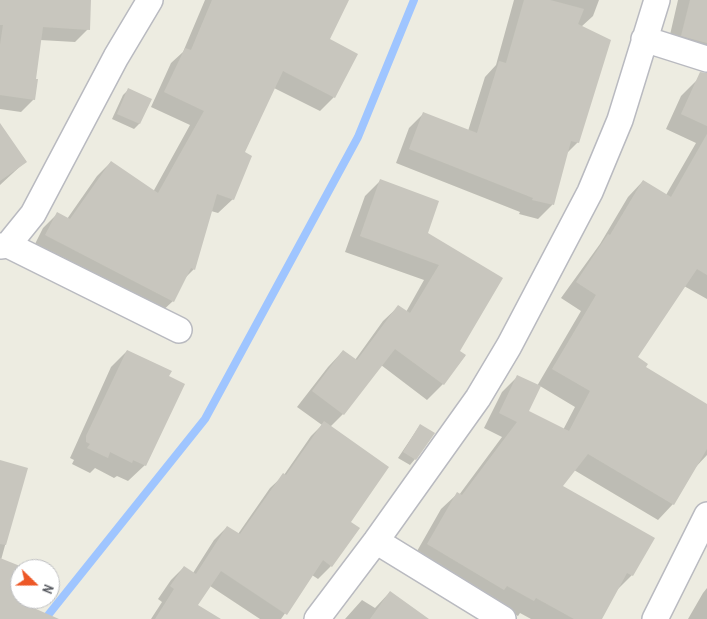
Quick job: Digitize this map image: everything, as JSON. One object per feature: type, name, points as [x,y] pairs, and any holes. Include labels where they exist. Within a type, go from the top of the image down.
[{"type":"street","points":[[150,0],[116,58],[33,214],[4,245],[178,330]]},
{"type":"street","points":[[317,619],[376,541],[478,398],[509,346],[590,192],[620,120],[657,0]]},
{"type":"street","points":[[644,39],[707,59]]},
{"type":"street","points":[[655,619],[707,515]]},
{"type":"street","points":[[376,541],[503,619]]},
{"type":"building","points":[[0,0],[91,0],[90,30],[43,27],[35,100],[0,95],[0,45],[3,25],[0,25]]},
{"type":"building","points":[[212,0],[349,0],[330,39],[358,54],[335,98],[283,71],[245,152],[252,156],[234,200],[217,194],[195,270],[191,268],[174,302],[45,235],[57,212],[70,219],[111,161],[158,193],[204,111],[164,92],[185,48],[191,50]]},
{"type":"building","points":[[524,0],[550,0],[584,9],[578,24],[611,40],[579,143],[571,141],[554,205],[532,200],[533,198],[409,149],[423,112],[477,133],[499,61],[506,63]]},
{"type":"building","points":[[690,0],[707,0],[707,43],[681,36]]},
{"type":"building","points":[[700,72],[707,73],[707,126],[681,114]]},
{"type":"building","points":[[128,88],[152,99],[140,124],[117,114]]},
{"type":"building","points":[[0,123],[27,162],[0,181]]},
{"type":"building","points":[[707,134],[707,275],[697,269],[638,357],[648,364],[646,367],[707,404],[707,449],[674,505],[588,454],[563,486],[655,538],[633,576],[627,573],[602,619],[574,619],[536,598],[534,601],[507,586],[504,590],[427,544],[457,492],[462,495],[517,422],[499,413],[517,375],[541,386],[529,411],[569,431],[590,391],[552,369],[596,295],[576,282],[608,234],[610,235],[643,180],[671,197]]},
{"type":"building","points":[[380,179],[439,201],[428,233],[503,278],[460,351],[466,355],[444,385],[395,349],[344,415],[312,391],[343,350],[357,360],[398,305],[410,313],[439,265],[360,236]]},
{"type":"building","points":[[127,350],[172,371],[169,376],[185,384],[146,466],[133,460],[132,463],[110,452],[108,458],[87,448],[90,444],[86,442],[86,436]]},
{"type":"building","points":[[324,421],[389,467],[351,522],[360,528],[332,567],[323,560],[287,615],[221,571],[198,605],[221,619],[155,619],[174,589],[170,586],[184,566],[196,574],[227,526],[240,534],[283,473],[286,475]]},
{"type":"building","points":[[420,424],[435,433],[416,460],[403,452]]},
{"type":"building","points":[[0,460],[28,468],[6,545],[0,544]]},
{"type":"building","points":[[0,558],[10,562],[10,609],[36,609],[59,619],[0,619]]},
{"type":"building","points":[[390,591],[429,619],[370,619]]},
{"type":"waterway","points":[[45,619],[205,419],[358,137],[414,0]]}]
